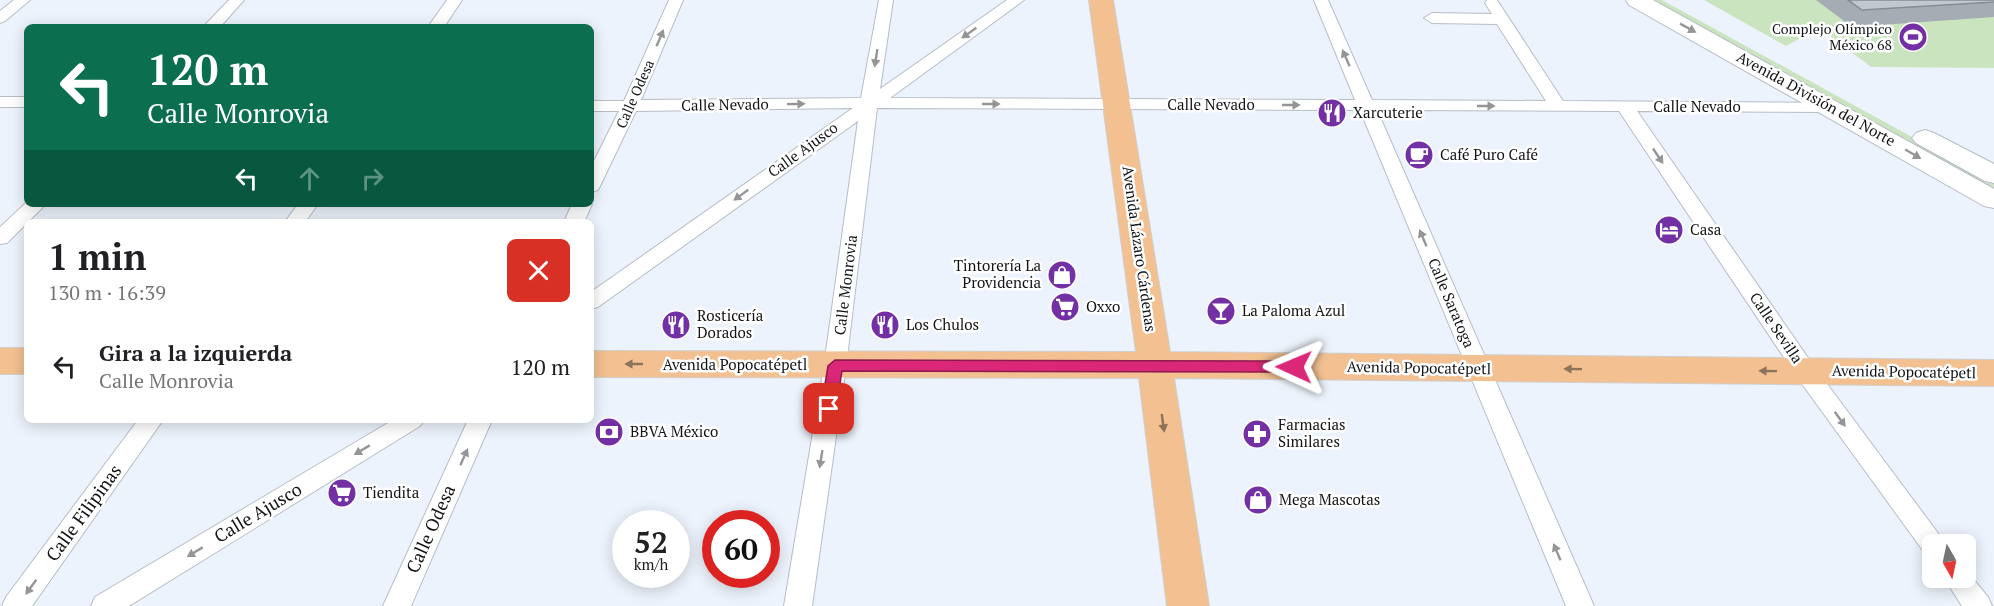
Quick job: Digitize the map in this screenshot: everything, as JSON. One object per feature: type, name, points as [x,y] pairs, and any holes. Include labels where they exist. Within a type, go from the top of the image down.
[{"type":"main road","name":"Avenida Lázaro Cárdenas","points":[[1101,0],[1118,104],[1188,606]]},
{"type":"main road","name":"Avenida División del Norte","points":[[1637,0],[1832,107],[1994,200]]},
{"type":"main road","name":"Avenida División del Norte","points":[[1673,0],[1994,175]]},
{"type":"main road","points":[[0,361],[24,361]]},
{"type":"main road","name":"Avenida Popocatépetl","points":[[594,364],[1155,365],[1994,373]]},
{"type":"street","points":[[0,18],[23,0]]},
{"type":"street","points":[[214,24],[237,0]]},
{"type":"street","points":[[438,24],[455,0]]},
{"type":"street","name":"Calle Odesa","points":[[594,180],[630,106],[676,0]]},
{"type":"street","name":"Calle Monrovia","points":[[798,606],[835,366],[869,103],[886,0]]},
{"type":"street","name":"Calle Ajusco","points":[[594,300],[1017,0]]},
{"type":"street","name":"Calle Saratoga","points":[[1321,0],[1580,606]]},
{"type":"street","points":[[1492,3],[1558,107]]},
{"type":"street","points":[[1432,18],[1502,19]]},
{"type":"street","points":[[0,102],[24,102]]},
{"type":"street","name":"Calle Nevado","points":[[594,106],[869,103],[1625,108],[1832,107]]},
{"type":"street","name":"Calle Sevilla","points":[[1625,108],[1805,372],[1926,534]]},
{"type":"street","points":[[0,238],[33,207]]},
{"type":"street","name":"Calle Filipinas","points":[[16,606],[149,423]]},
{"type":"street","name":"Calle Ajusco","points":[[105,606],[407,423]]},
{"type":"street","name":"Calle Odesa","points":[[398,606],[479,423]]},
{"type":"street","points":[[1964,588],[1978,606]]},
{"type":"green space","points":[[1647,0],[1662,0],[1994,182],[1994,190]]},
{"type":"green space","name":"Complejo Olímpico México 68","points":[[1704,0],[1994,0],[1994,68],[1871,67],[1820,28],[1786,46]]},
{"type":"building","points":[[1848,0],[1994,0],[1994,2],[1862,10]]},
{"type":"place","name":"Complejo Olímpico México 68","points":[[1913,37]]},
{"type":"place","name":"Xarcuterie","points":[[1332,113]]},
{"type":"place","name":"Café Puro Café","points":[[1419,155]]},
{"type":"place","name":"Casa","points":[[1669,230]]},
{"type":"place","name":"Tintorería La Providencia","points":[[1062,275]]},
{"type":"place","name":"Oxxo","points":[[1065,307]]},
{"type":"place","name":"La Paloma Azul","points":[[1221,311]]},
{"type":"place","name":"Rosticería Dorados","points":[[676,325]]},
{"type":"place","name":"Los Chulos","points":[[885,325]]},
{"type":"place","name":"BBVA México","points":[[609,432]]},
{"type":"place","name":"Farmacias Similares","points":[[1257,434]]},
{"type":"place","name":"Tiendita","points":[[342,493]]},
{"type":"place","name":"Mega Mascotas","points":[[1258,500]]},
{"type":"route","points":[[829,409],[835,366],[1294,367]]}]
